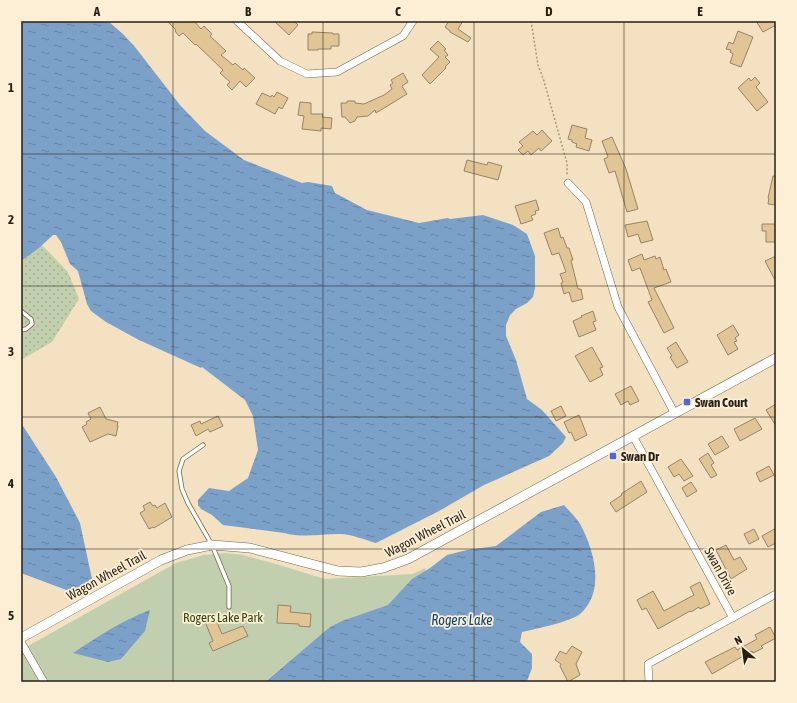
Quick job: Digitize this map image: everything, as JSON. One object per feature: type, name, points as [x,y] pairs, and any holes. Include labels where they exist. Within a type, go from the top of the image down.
[{"type":"street","points":[[237,21],[280,61],[307,74],[337,72],[403,36],[413,21]]},
{"type":"street","points":[[568,184],[586,202],[618,307],[675,414]]},
{"type":"street","name":"Wagon Wheel Trail","points":[[21,638],[161,560],[187,550],[212,545],[250,548],[338,571],[361,572],[383,568],[408,559],[776,358]]},
{"type":"street","name":"Swan Drive","points":[[633,436],[733,618]]},
{"type":"street","points":[[649,682],[648,664],[776,594]]},
{"type":"street","points":[[21,642],[44,682]]},
{"type":"lane","points":[[21,311],[31,319],[32,324],[26,329],[21,330]]},
{"type":"lane","points":[[203,445],[183,459],[179,471],[182,489],[188,503],[212,545],[230,586],[229,607]]},
{"type":"path","points":[[531,21],[538,65],[567,163],[568,184]]},
{"type":"green space","points":[[21,232],[35,238],[68,272],[79,299],[52,342],[21,360]]},
{"type":"green space","name":"Rogers Lake Park","points":[[226,553],[243,555],[325,579],[412,574],[426,568],[412,610],[315,640],[264,682],[21,682],[21,650],[176,563],[204,555]]},
{"type":"water","points":[[21,21],[108,21],[135,47],[180,105],[205,131],[244,160],[302,183],[308,182],[332,186],[335,193],[367,210],[419,223],[448,218],[483,215],[513,225],[527,234],[535,256],[535,288],[533,297],[510,315],[506,325],[506,336],[516,360],[527,399],[542,410],[566,437],[563,443],[549,456],[484,485],[439,511],[376,543],[344,534],[298,535],[223,525],[212,515],[201,509],[198,505],[198,500],[209,488],[229,491],[248,478],[258,450],[253,416],[245,400],[202,367],[201,368],[139,340],[106,322],[91,311],[87,304],[78,271],[70,264],[61,242],[56,235],[53,235],[39,248],[21,261]]},
{"type":"water","points":[[21,423],[56,477],[80,523],[92,579],[89,580],[86,587],[69,591],[21,573]]},
{"type":"water","name":"Rogers Lake","points":[[564,505],[580,524],[590,546],[595,570],[593,594],[588,605],[575,617],[552,625],[522,632],[520,642],[532,654],[532,668],[527,681],[265,682],[330,627],[342,621],[388,605],[412,579],[447,555],[467,550],[496,546],[541,512]]},
{"type":"water","points":[[150,610],[145,631],[121,659],[108,662],[73,653],[120,624]]},
{"type":"building","points":[[167,21],[194,21],[201,29],[204,26],[212,34],[210,36],[226,51],[221,55],[233,65],[235,63],[243,70],[244,68],[255,78],[246,87],[240,81],[232,90],[227,85],[230,82],[220,73],[223,70],[183,33],[179,36],[175,31],[176,30]]},
{"type":"building","points":[[274,21],[294,21],[298,25],[289,35]]},
{"type":"building","points":[[449,21],[463,21],[458,29],[471,38],[468,42],[450,32],[445,27]]},
{"type":"building","points":[[756,21],[776,21],[776,25],[763,32]]},
{"type":"building","points":[[738,31],[753,37],[741,67],[730,63],[733,54],[730,52],[731,50],[726,49],[729,42],[733,44]]},
{"type":"building","points":[[312,32],[339,34],[339,46],[331,46],[331,49],[308,50],[308,34],[312,34]]},
{"type":"building","points":[[438,41],[446,49],[444,50],[448,55],[445,57],[450,62],[430,84],[422,75],[439,57],[430,49]]},
{"type":"building","points":[[403,73],[408,82],[402,86],[407,94],[376,113],[375,110],[368,116],[357,117],[355,121],[350,123],[345,117],[342,117],[341,103],[355,101],[355,103],[364,104],[384,95],[392,89],[390,85],[393,83],[391,80]]},
{"type":"building","points":[[755,77],[760,83],[756,87],[768,102],[757,111],[738,88],[749,78],[751,81]]},
{"type":"building","points":[[277,92],[288,98],[282,109],[279,107],[275,114],[256,104],[262,93],[271,97],[272,95],[274,97]]},
{"type":"building","points":[[300,102],[311,103],[311,114],[323,114],[322,117],[332,118],[331,129],[321,128],[321,131],[302,129],[304,116],[298,115]]},
{"type":"building","points":[[572,125],[587,129],[585,138],[592,140],[589,151],[576,147],[577,144],[568,139]]},
{"type":"building","points":[[542,130],[552,141],[541,151],[539,148],[531,155],[528,151],[523,155],[518,150],[523,146],[519,142],[533,131],[537,135]]},
{"type":"building","points":[[612,137],[626,169],[638,209],[627,212],[615,171],[609,173],[604,159],[608,157],[602,141]]},
{"type":"building","points":[[467,160],[487,165],[488,162],[502,166],[498,180],[464,171]]},
{"type":"building","points":[[773,176],[776,176],[776,205],[768,204]]},
{"type":"building","points":[[536,200],[539,210],[535,211],[536,214],[531,216],[533,220],[521,224],[515,206]]},
{"type":"building","points":[[647,221],[653,240],[641,243],[638,234],[628,237],[625,225]]},
{"type":"building","points":[[762,224],[776,224],[776,242],[766,242],[766,231],[762,231]]},
{"type":"building","points":[[558,228],[561,238],[563,237],[567,248],[569,248],[573,260],[571,260],[578,289],[581,289],[583,299],[572,302],[569,292],[564,294],[561,283],[563,282],[560,274],[566,272],[559,253],[552,255],[544,233]]},
{"type":"building","points":[[642,254],[644,260],[655,256],[656,259],[660,257],[664,270],[666,269],[671,282],[654,288],[674,328],[664,333],[648,302],[652,300],[640,268],[632,271],[628,260]]},
{"type":"building","points":[[776,256],[776,282],[765,261]]},
{"type":"building","points":[[593,311],[596,321],[593,322],[596,330],[579,337],[573,321]]},
{"type":"building","points":[[733,325],[739,335],[735,338],[737,341],[734,342],[738,349],[728,355],[717,335]]},
{"type":"building","points":[[676,342],[688,362],[677,368],[670,357],[672,356],[667,348]]},
{"type":"building","points":[[592,347],[603,367],[600,368],[603,375],[590,382],[575,356]]},
{"type":"building","points":[[631,386],[639,401],[630,405],[628,401],[621,405],[615,394]]},
{"type":"building","points":[[776,404],[776,426],[766,410]]},
{"type":"building","points":[[561,406],[566,416],[556,421],[551,411]]},
{"type":"building","points":[[100,407],[106,419],[118,422],[116,436],[108,434],[90,442],[82,427],[91,419],[88,413]]},
{"type":"building","points":[[579,415],[587,435],[575,441],[564,422]]},
{"type":"building","points":[[218,416],[223,426],[210,432],[208,429],[196,436],[191,425],[200,421],[201,424]]},
{"type":"building","points":[[755,418],[762,429],[740,441],[734,429]]},
{"type":"building","points":[[722,436],[729,447],[715,455],[708,444]]},
{"type":"building","points":[[708,453],[714,463],[711,465],[717,475],[711,478],[699,459]]},
{"type":"building","points":[[681,459],[693,476],[684,481],[679,474],[674,477],[668,467]]},
{"type":"building","points":[[769,466],[774,475],[760,482],[756,473]]},
{"type":"building","points":[[641,481],[647,492],[616,512],[610,503]]},
{"type":"building","points":[[691,482],[697,491],[687,497],[682,488]]},
{"type":"building","points":[[150,502],[157,508],[165,503],[172,517],[154,528],[149,529],[140,513],[145,510],[143,506]]},
{"type":"building","points":[[776,528],[776,543],[768,547],[762,536]]},
{"type":"building","points":[[754,529],[759,539],[749,544],[744,534]]},
{"type":"building","points":[[726,545],[734,560],[740,557],[747,569],[731,579],[716,550]]},
{"type":"building","points":[[700,582],[710,604],[700,609],[699,607],[691,612],[690,611],[658,629],[646,608],[642,610],[637,600],[653,591],[664,611],[694,595],[690,587]]},
{"type":"building","points":[[278,605],[291,606],[290,612],[311,614],[310,627],[299,626],[299,624],[277,623]]},
{"type":"building","points":[[213,613],[222,634],[243,626],[248,636],[213,651],[209,643],[213,641],[203,617]]},
{"type":"building","points":[[770,627],[776,638],[761,646],[763,648],[753,653],[752,651],[712,674],[705,662],[735,647],[737,650],[757,639],[755,635]]},
{"type":"building","points":[[572,646],[582,652],[576,664],[580,675],[568,682],[560,666],[561,664],[555,660],[560,651],[566,654]]},
{"type":"place","name":"Swan Court","points":[[687,402]]},
{"type":"place","name":"Swan Dr","points":[[613,456]]}]
